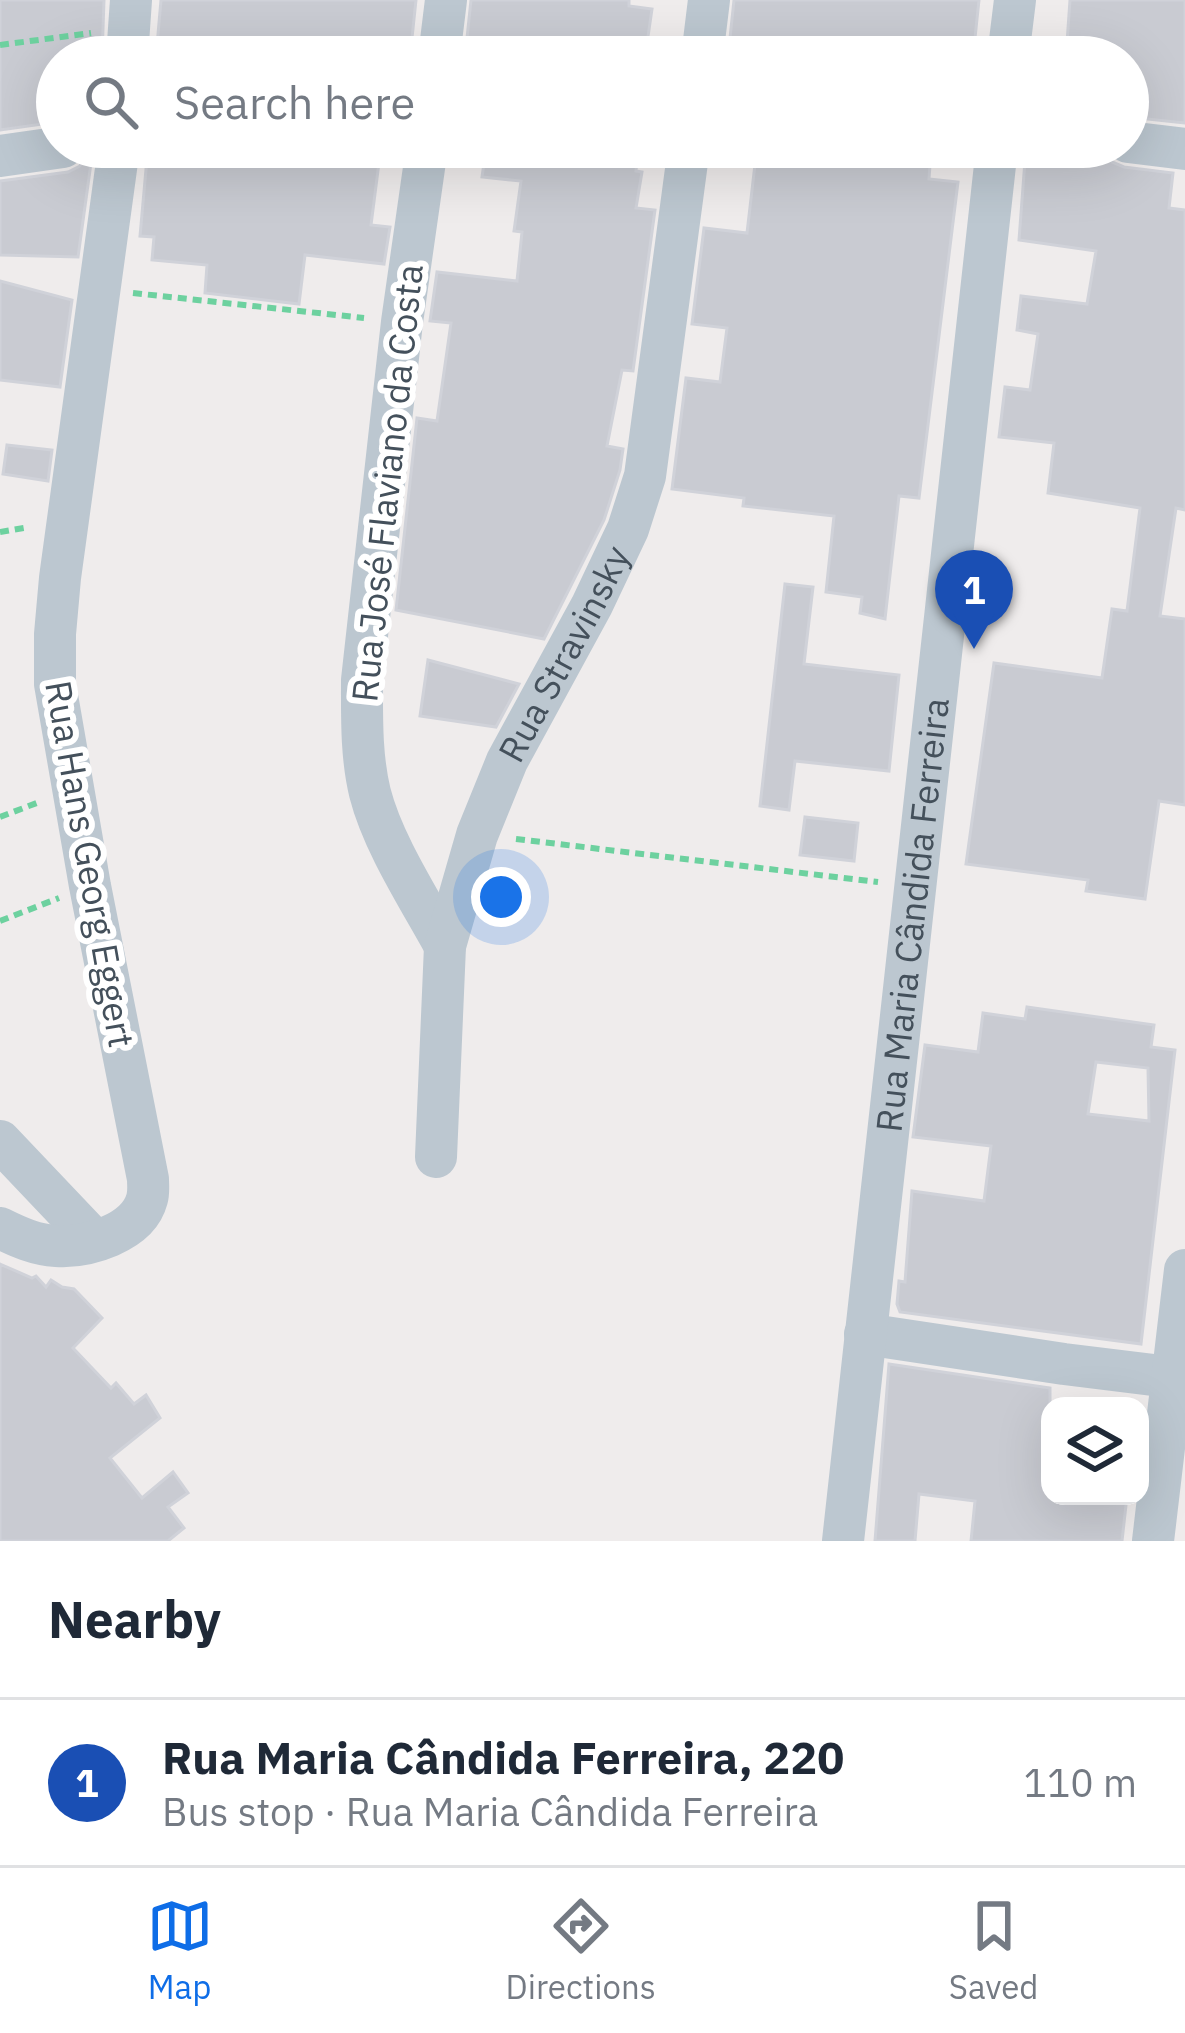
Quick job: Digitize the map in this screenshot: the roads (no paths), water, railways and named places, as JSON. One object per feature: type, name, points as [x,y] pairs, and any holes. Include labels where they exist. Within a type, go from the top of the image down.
[{"type":"street","points":[[442,36],[446,0]]},
{"type":"street","points":[[705,36],[710,0]]},
{"type":"street","points":[[1011,36],[1015,0]]},
{"type":"street","points":[[1149,145],[1185,149]]},
{"type":"street","points":[[0,156],[36,151]]},
{"type":"street","name":"Rua Hans Georg Eggert","points":[[94,1240],[127,1227],[139,1214],[147,1198],[148,1179],[55,684],[59,578],[115,168]]},
{"type":"street","name":"Rua José Flaviano da Costa","points":[[424,168],[362,680],[362,735],[370,794],[397,858],[445,946]]},
{"type":"street","name":"Rua Stravinsky","points":[[436,1157],[445,946],[476,835],[507,761],[602,586],[645,476],[686,168]]},
{"type":"street","name":"Rua Maria Cândida Ferreira","points":[[843,1541],[996,168]]},
{"type":"street","points":[[0,1141],[94,1240]]},
{"type":"street","points":[[0,1228],[38,1243],[61,1246],[94,1240]]},
{"type":"street","points":[[1153,1541],[1179,1379],[1185,1270]]},
{"type":"street","points":[[865,1334],[1179,1379]]},
{"type":"place","name":"Rua Maria Cândida Ferreira, 220","points":[[974,649]]}]
